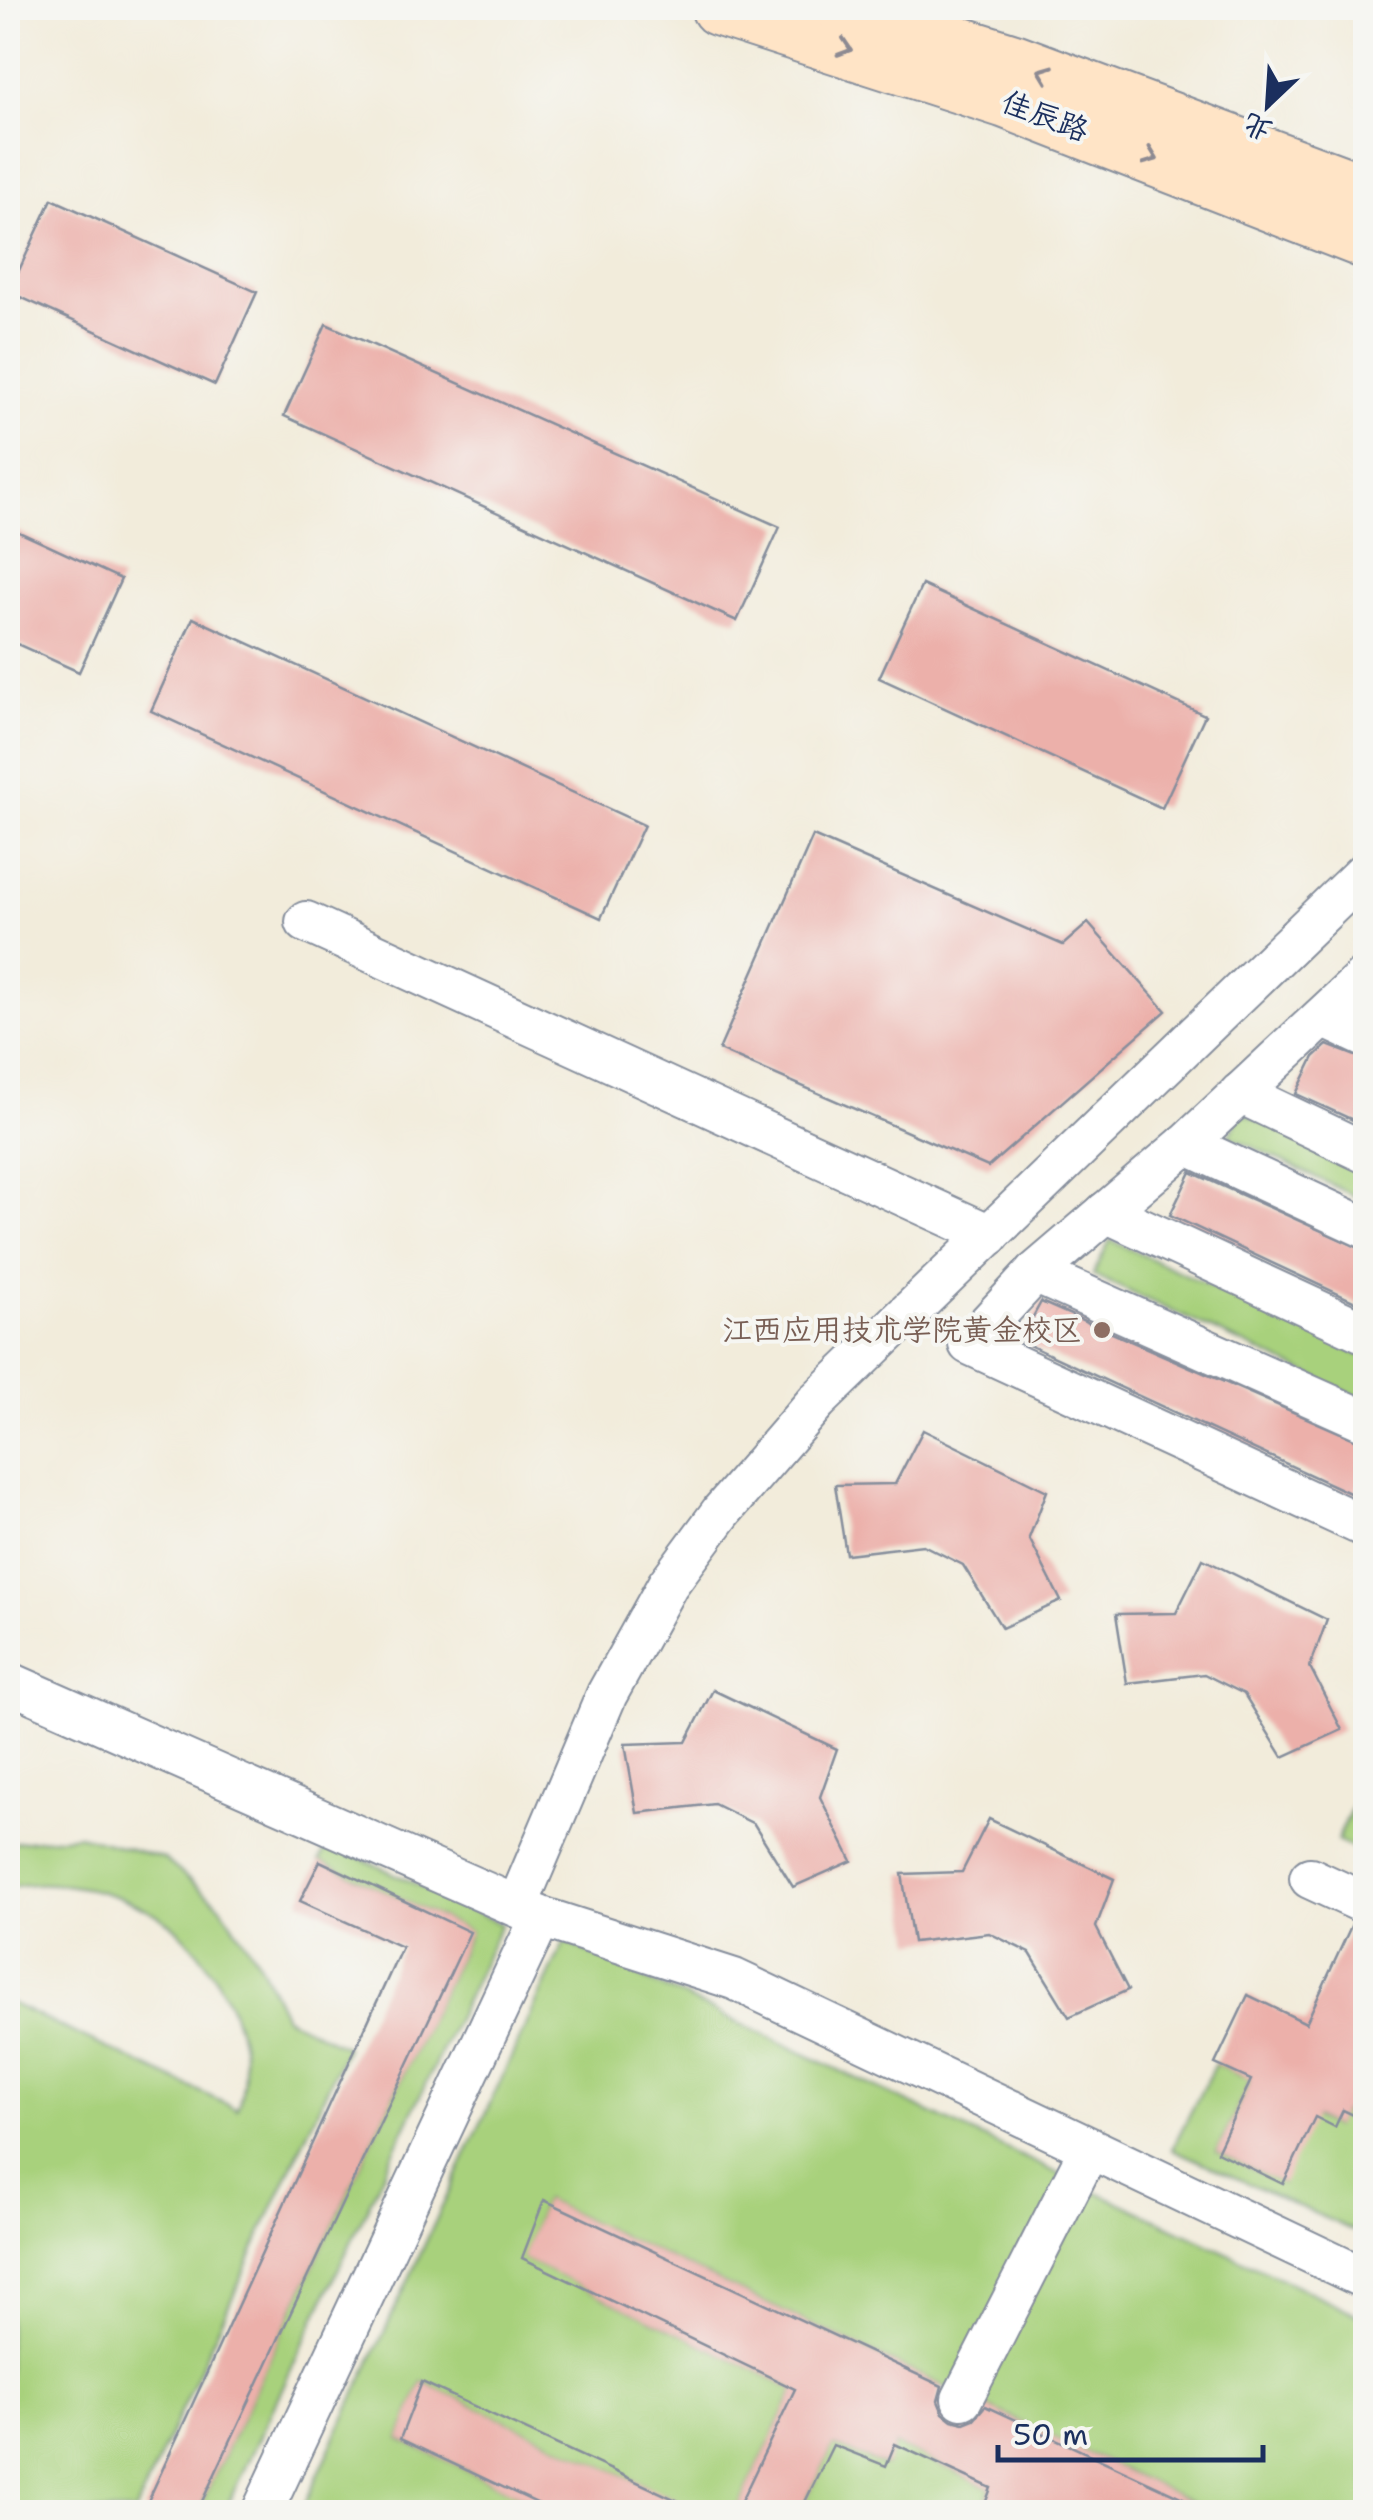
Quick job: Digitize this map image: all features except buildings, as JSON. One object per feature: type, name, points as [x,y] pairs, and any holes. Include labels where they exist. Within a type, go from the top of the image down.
[{"type":"main road","name":"佳辰路","points":[[719,8],[1005,100],[1366,240]]},
{"type":"main road","name":"佳辰路","points":[[843,8],[1016,62],[1366,193]]},
{"type":"street","points":[[262,2512],[529,1912],[607,1694],[668,1584],[722,1511],[817,1400],[1366,871]]},
{"type":"street","points":[[306,922],[990,1235]]},
{"type":"street","points":[[1366,976],[1186,1144],[1034,1274],[969,1344],[1366,1526]]},
{"type":"street","points":[[1323,1017],[1366,1037]]},
{"type":"street","points":[[1240,1094],[1366,1153]]},
{"type":"street","points":[[1186,1144],[1366,1228]]},
{"type":"street","points":[[1106,1212],[1366,1333]]},
{"type":"street","points":[[1034,1274],[1366,1421]]},
{"type":"street","points":[[8,1682],[529,1912],[734,1979],[1366,2280]]},
{"type":"street","points":[[1310,1878],[1366,1904]]},
{"type":"street","points":[[962,2399],[1089,2150]]},
{"type":"green space","points":[[1242,1112],[1365,1171],[1365,1201],[1229,1136]]},
{"type":"green space","points":[[1110,1240],[1365,1357],[1365,1400],[1093,1275]]},
{"type":"green space","points":[[1352,1807],[1365,1813],[1365,1854],[1337,1841]]},
{"type":"green space","points":[[79,1835],[163,1858],[220,1905],[259,1962],[285,2017],[346,2047],[135,2512],[8,2512],[8,2002],[237,2109],[243,2086],[241,2039],[234,2016],[212,1971],[182,1934],[146,1909],[100,1892],[51,1884],[8,1888],[8,1843]]},
{"type":"green space","points":[[329,1843],[501,1924],[224,2512],[197,2512],[470,1932],[320,1861]]},
{"type":"green space","points":[[565,1941],[1365,2318],[1365,2512],[1213,2512],[544,2200],[523,2258],[795,2389],[736,2512],[701,2512],[422,2382],[400,2439],[556,2512],[301,2512]]},
{"type":"green space","points":[[1215,2064],[1251,2080],[1217,2152],[1282,2183],[1285,2103],[1334,2127],[1343,2110],[1365,2121],[1365,2236],[1172,2149]]},
{"type":"green space","points":[[895,2444],[991,2488],[984,2506],[996,2512],[800,2512],[833,2445],[885,2466]]},
{"type":"place","name":"江西应用技术学院黄金校区","points":[[1102,1330]]}]
